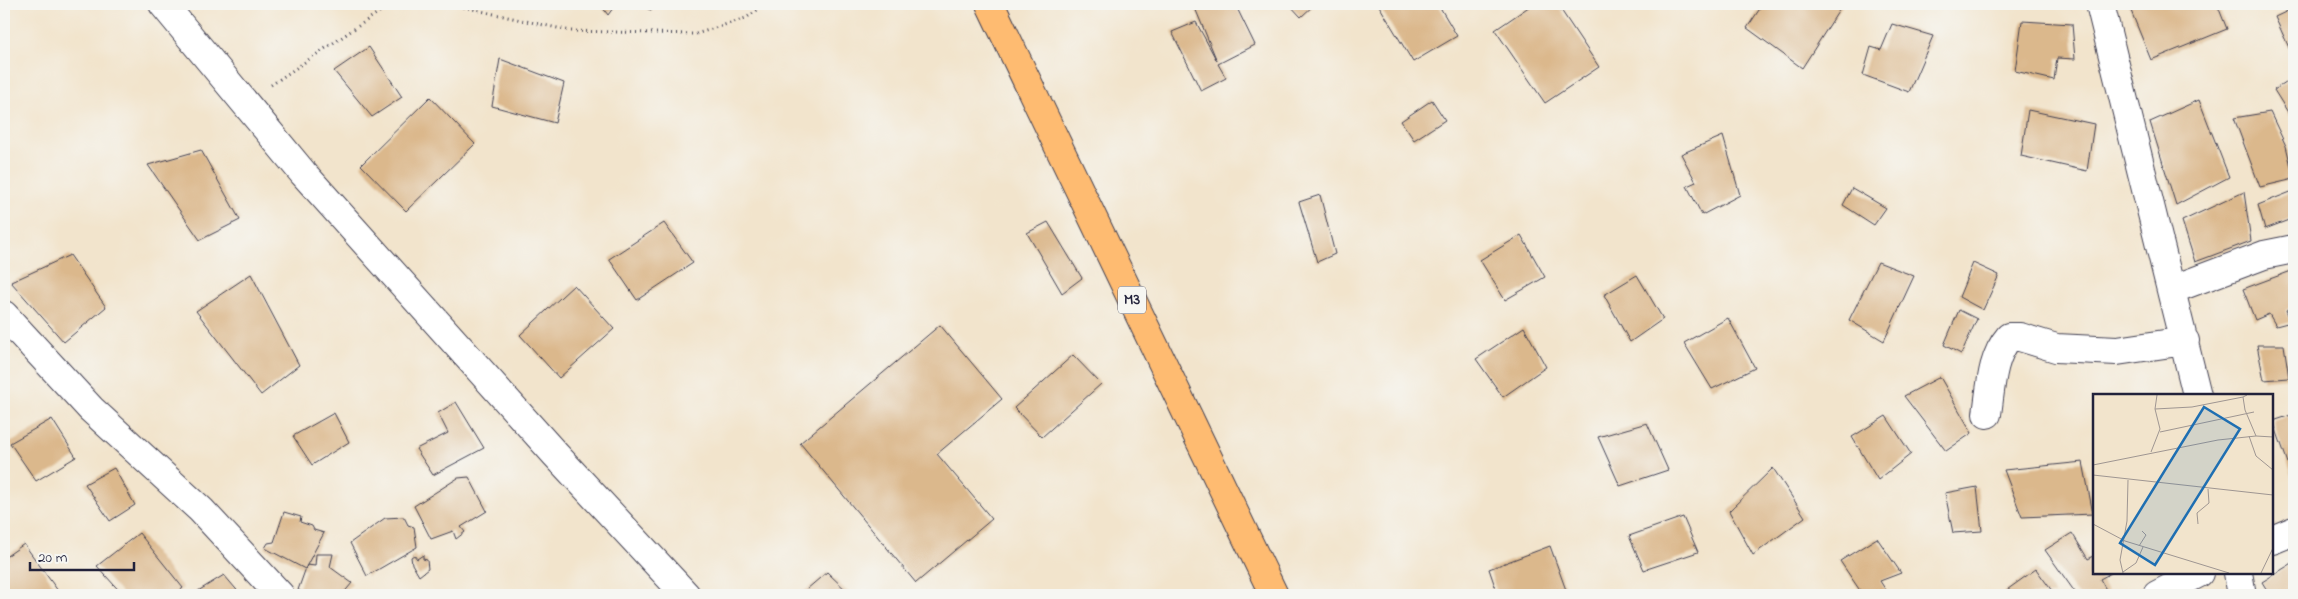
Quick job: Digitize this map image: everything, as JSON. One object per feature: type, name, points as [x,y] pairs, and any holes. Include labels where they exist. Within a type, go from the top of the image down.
[{"type":"highway","name":"M3","points":[[990,4],[1274,595]]},
{"type":"street","points":[[163,4],[303,173],[555,454],[686,595]]},
{"type":"street","points":[[2100,4],[2198,394]]},
{"type":"street","points":[[2172,290],[2264,255],[2294,249]]},
{"type":"street","points":[[4,315],[91,409],[201,510],[280,595]]},
{"type":"street","points":[[1987,414],[1994,364],[2003,345],[2009,338],[2020,338],[2056,348],[2117,351],[2185,341]]},
{"type":"street","points":[[2273,540],[2294,532]]},
{"type":"street","points":[[2157,595],[2197,574]]},
{"type":"street","points":[[2238,574],[2242,595]]},
{"type":"path","points":[[246,102],[391,4]]},
{"type":"path","points":[[449,4],[570,32],[696,34],[746,18],[766,4]]},
{"type":"building","points":[[600,4],[616,4],[608,15]]},
{"type":"building","points":[[635,4],[653,4],[651,10]]},
{"type":"building","points":[[1202,4],[1235,4],[1255,45],[1218,64],[1226,78],[1201,91],[1172,32],[1196,22],[1217,61],[1195,8]]},
{"type":"building","points":[[1289,4],[1315,4],[1301,17]]},
{"type":"building","points":[[1378,4],[1438,4],[1457,36],[1413,62]]},
{"type":"building","points":[[1533,4],[1557,4],[1599,67],[1545,103],[1495,30]]},
{"type":"building","points":[[1763,4],[1843,4],[1802,68],[1747,28]]},
{"type":"building","points":[[2136,4],[2217,4],[2227,29],[2151,60],[2129,6]]},
{"type":"building","points":[[2294,8],[2294,50],[2291,52],[2275,17]]},
{"type":"building","points":[[2022,21],[2072,24],[2075,59],[2057,58],[2054,80],[2015,71]]},
{"type":"building","points":[[1892,24],[1933,36],[1909,92],[1863,75],[1871,47],[1881,50]]},
{"type":"building","points":[[369,47],[402,97],[372,117],[334,71]]},
{"type":"building","points":[[500,59],[564,83],[555,123],[492,106]]},
{"type":"building","points":[[2294,77],[2294,122],[2274,90]]},
{"type":"building","points":[[430,97],[475,144],[406,211],[361,165]]},
{"type":"building","points":[[1432,100],[1445,120],[1414,140],[1401,121]]},
{"type":"building","points":[[2199,100],[2229,177],[2176,205],[2150,122]]},
{"type":"building","points":[[2028,110],[2094,124],[2087,171],[2021,156]]},
{"type":"building","points":[[2270,112],[2286,146],[2294,179],[2260,187],[2234,118]]},
{"type":"building","points":[[1723,136],[1740,195],[1702,215],[1687,186],[1696,182],[1681,154]]},
{"type":"building","points":[[201,150],[240,220],[200,240],[148,165]]},
{"type":"building","points":[[1852,188],[1886,208],[1874,225],[1843,205]]},
{"type":"building","points":[[2293,191],[2294,218],[2265,229],[2258,205]]},
{"type":"building","points":[[2244,192],[2251,241],[2195,262],[2182,221]]},
{"type":"building","points":[[1320,195],[1335,254],[1317,262],[1299,202]]},
{"type":"building","points":[[1048,222],[1082,278],[1062,293],[1027,233]]},
{"type":"building","points":[[664,223],[693,263],[637,300],[609,259]]},
{"type":"building","points":[[1521,235],[1545,277],[1505,300],[1480,260]]},
{"type":"building","points":[[70,255],[106,307],[64,342],[11,282]]},
{"type":"building","points":[[1878,262],[1914,276],[1884,341],[1849,320]]},
{"type":"building","points":[[1973,263],[1999,275],[1983,310],[1959,297]]},
{"type":"building","points":[[2294,270],[2294,307],[2286,310],[2291,322],[2276,326],[2269,314],[2255,320],[2243,289]]},
{"type":"building","points":[[251,274],[299,365],[261,395],[196,311]]},
{"type":"building","points":[[1637,275],[1663,319],[1630,342],[1604,295]]},
{"type":"building","points":[[574,285],[614,329],[559,378],[520,335]]},
{"type":"building","points":[[1959,310],[1977,319],[1961,354],[1944,345]]},
{"type":"building","points":[[1728,318],[1755,368],[1712,389],[1684,343]]},
{"type":"building","points":[[940,325],[1002,399],[937,454],[992,519],[916,583],[800,443]]},
{"type":"building","points":[[1524,327],[1546,367],[1503,397],[1476,359]]},
{"type":"building","points":[[2257,345],[2284,345],[2289,378],[2264,380]]},
{"type":"building","points":[[1073,355],[1101,384],[1042,437],[1014,408]]},
{"type":"building","points":[[1940,377],[1972,433],[1946,451],[1904,396]]},
{"type":"building","points":[[456,402],[484,448],[433,475],[416,449],[448,433],[438,413]]},
{"type":"building","points":[[334,413],[349,442],[312,465],[293,436]]},
{"type":"building","points":[[2294,414],[2294,480],[2273,421]]},
{"type":"building","points":[[1886,416],[1911,454],[1878,480],[1852,437]]},
{"type":"building","points":[[52,419],[76,457],[36,481],[10,443]]},
{"type":"building","points":[[1647,423],[1668,470],[1620,486],[1598,437]]},
{"type":"building","points":[[2083,462],[2093,514],[2022,517],[2004,470]]},
{"type":"building","points":[[114,468],[135,505],[110,521],[85,484]]},
{"type":"building","points":[[1773,468],[1805,517],[1753,555],[1729,511]]},
{"type":"building","points":[[469,477],[487,511],[461,527],[465,532],[456,539],[453,531],[431,539],[414,506],[458,478]]},
{"type":"building","points":[[1977,487],[1982,531],[1953,533],[1945,493]]},
{"type":"building","points":[[284,512],[301,517],[300,522],[324,533],[305,569],[265,548],[268,543],[274,542]]},
{"type":"building","points":[[404,517],[408,525],[414,527],[417,547],[367,576],[350,543],[385,518]]},
{"type":"building","points":[[1683,517],[1698,552],[1644,570],[1629,536]]},
{"type":"building","points":[[139,533],[183,588],[174,595],[123,595],[97,566]]},
{"type":"building","points":[[2072,533],[2088,559],[2093,556],[2093,574],[2109,574],[2100,579],[2109,595],[2077,595],[2045,550]]},
{"type":"building","points":[[1877,538],[1901,573],[1880,581],[1889,595],[1863,595],[1840,561]]},
{"type":"building","points":[[24,544],[61,595],[4,594],[4,558]]},
{"type":"building","points":[[1550,546],[1566,590],[1550,595],[1498,595],[1489,569]]},
{"type":"building","points":[[316,554],[333,554],[330,567],[352,583],[342,595],[308,595],[298,590],[307,565],[315,566]]},
{"type":"building","points":[[414,555],[417,559],[423,555],[423,559],[427,560],[428,569],[419,576],[412,564],[411,557]]},
{"type":"building","points":[[2294,562],[2294,595],[2270,595],[2262,582]]},
{"type":"building","points":[[2036,569],[2055,595],[2006,595],[2004,592]]},
{"type":"building","points":[[827,572],[851,595],[800,595]]},
{"type":"building","points":[[224,575],[241,595],[201,595],[198,591]]}]
